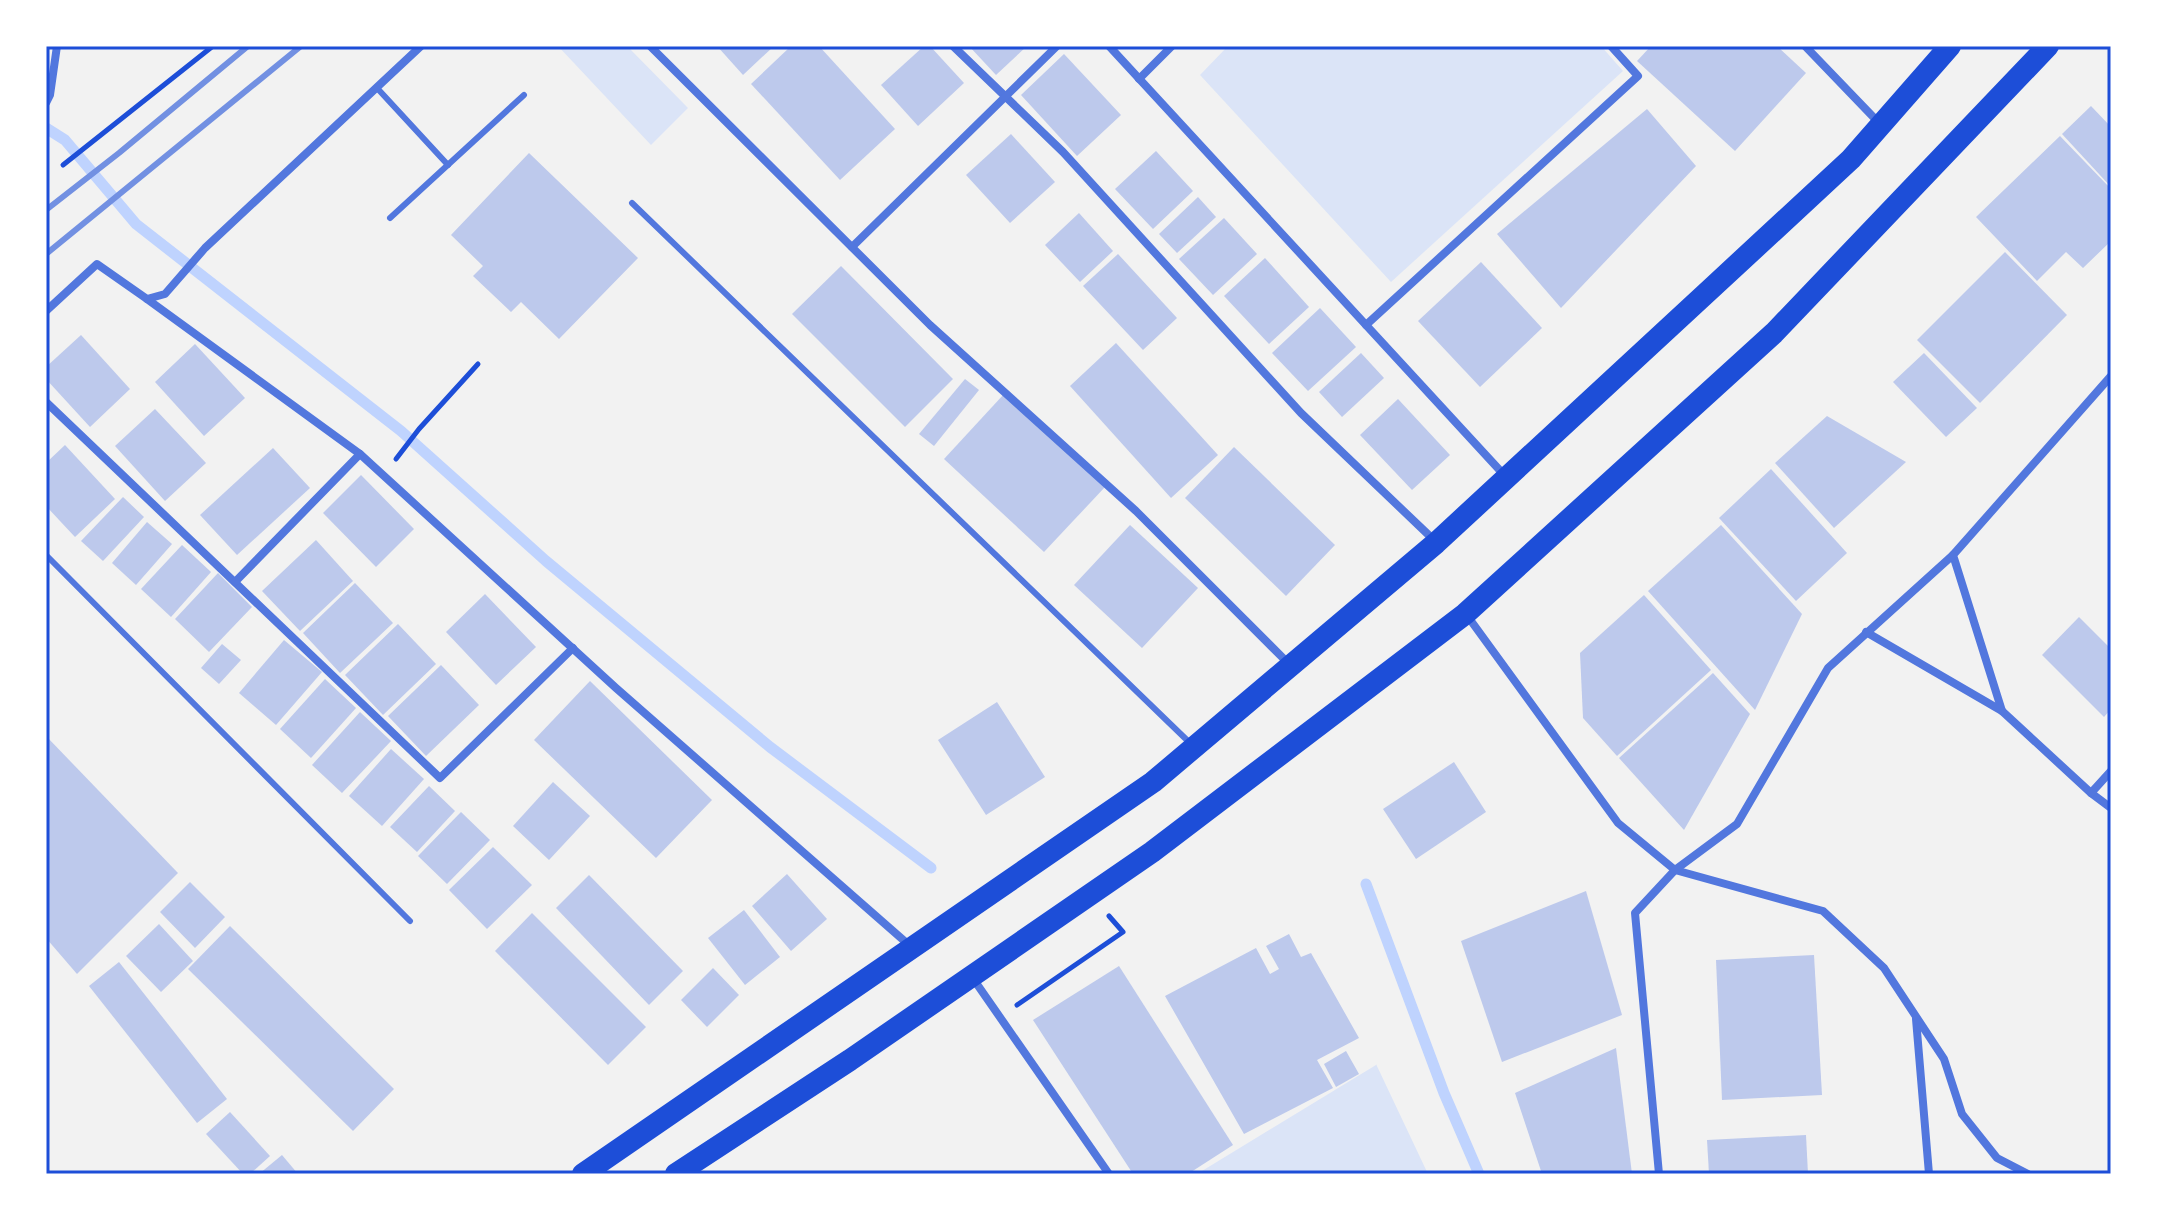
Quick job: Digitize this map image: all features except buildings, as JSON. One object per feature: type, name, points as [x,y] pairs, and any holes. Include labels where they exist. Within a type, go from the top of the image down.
[{"type":"highway","points":[[583,1174],[1153,782],[1436,543],[1507,478],[1851,159],[1950,46]]},
{"type":"highway","points":[[676,1174],[850,1060],[1152,852],[1465,614],[1774,333],[2048,46]]},
{"type":"street","points":[[48,99],[57,46]]},
{"type":"street","points":[[147,299],[165,294],[205,248],[421,46]]},
{"type":"street","points":[[650,46],[930,325],[1136,511],[1291,666]]},
{"type":"street","points":[[953,46],[1063,152],[1301,413],[1436,543]]},
{"type":"street","points":[[852,247],[1057,46]]},
{"type":"street","points":[[1109,46],[1507,478]]},
{"type":"street","points":[[1139,79],[1172,46]]},
{"type":"street","points":[[1366,325],[1638,76],[1611,46]]},
{"type":"street","points":[[1805,46],[1881,125]]},
{"type":"street","points":[[46,311],[97,264],[360,454],[573,648],[913,948]]},
{"type":"street","points":[[1659,1174],[1635,913],[1675,870],[1737,824],[1828,668],[1953,555],[2111,376]]},
{"type":"street","points":[[46,402],[440,778],[573,648]]},
{"type":"street","points":[[235,582],[360,454]]},
{"type":"street","points":[[1953,555],[2002,711]]},
{"type":"street","points":[[1465,614],[1618,823],[1675,870],[1823,911],[1884,968],[1944,1059],[1962,1114],[1997,1158],[2028,1174]]},
{"type":"street","points":[[1866,632],[2002,711],[2111,808]]},
{"type":"street","points":[[2091,793],[2111,771]]},
{"type":"street","points":[[972,976],[1109,1174]]},
{"type":"street","points":[[1915,1015],[1929,1174]]},
{"type":"lane","points":[[377,88],[448,165]]},
{"type":"lane","points":[[390,218],[524,95]]},
{"type":"lane","points":[[632,203],[1194,748]]},
{"type":"lane","points":[[46,555],[410,921]]},
{"type":"path","points":[[63,165],[213,46]]},
{"type":"path","points":[[402,453],[419,429],[478,364]]},
{"type":"path","points":[[1000,1017],[1123,932]]},
{"type":"shaded area","points":[[558,46],[627,46],[688,108],[651,145]]},
{"type":"shaded area","points":[[1228,46],[1601,46],[1623,71],[1391,282],[1200,75]]},
{"type":"shaded area","points":[[1376,1065],[1428,1174],[1197,1174]]},
{"type":"waterway","points":[[46,128],[65,140],[136,224],[401,431],[546,561],[770,747],[931,868]]},
{"type":"waterway","points":[[1366,884],[1444,1093],[1479,1174]]},
{"type":"railway","points":[[46,210],[248,46]]},
{"type":"railway","points":[[46,254],[301,46]]}]
